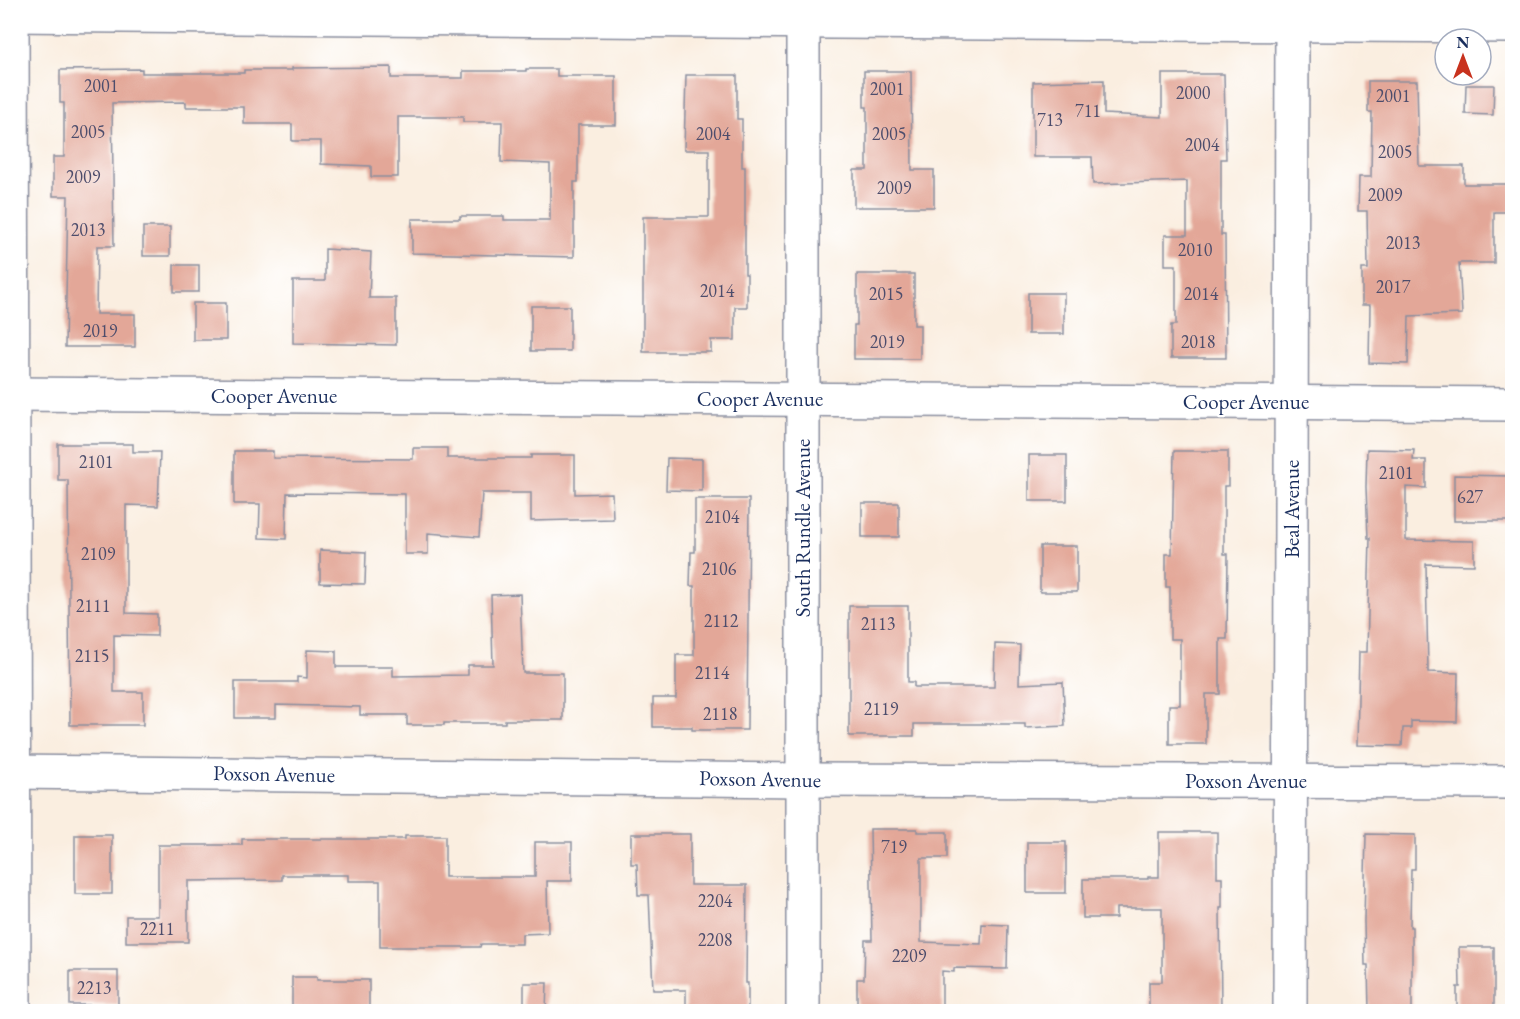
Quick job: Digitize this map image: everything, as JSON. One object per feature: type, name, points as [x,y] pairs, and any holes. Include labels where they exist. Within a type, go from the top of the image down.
[{"type":"street","points":[[14,1011],[10,772],[11,12],[1292,16],[1512,26]]},
{"type":"street","name":"South Rundle Avenue","points":[[803,15],[803,1011]]},
{"type":"street","name":"Beal Avenue","points":[[1290,1011],[1292,16]]},
{"type":"street","name":"Cooper Avenue","points":[[10,394],[1512,404]]},
{"type":"street","name":"Poxson Avenue","points":[[10,772],[802,780],[1512,782]]},
{"type":"building","points":[[391,67],[391,78],[463,78],[463,71],[526,71],[526,69],[557,69],[557,76],[616,76],[616,125],[578,125],[578,182],[574,182],[574,257],[412,253],[412,219],[504,216],[504,220],[550,220],[550,164],[501,162],[502,122],[463,122],[463,117],[398,117],[398,177],[371,177],[371,166],[321,164],[321,141],[292,141],[292,124],[244,124],[244,107],[186,107],[186,102],[112,103],[114,246],[97,246],[96,314],[135,314],[135,347],[65,347],[68,196],[53,196],[53,157],[64,157],[64,103],[60,103],[60,70],[142,69],[142,73],[244,73],[244,70],[292,70],[292,68]]},
{"type":"building","points":[[864,71],[911,71],[912,170],[934,170],[934,207],[854,207],[854,170],[867,170],[867,107],[864,107]]},
{"type":"building","points":[[1162,74],[1224,74],[1226,159],[1221,159],[1221,235],[1225,235],[1226,358],[1171,358],[1171,325],[1176,325],[1176,265],[1165,265],[1165,235],[1187,235],[1187,181],[1093,184],[1092,157],[1033,157],[1033,82],[1104,80],[1104,114],[1162,117]]},
{"type":"building","points":[[686,75],[737,75],[737,119],[742,119],[742,167],[745,167],[747,307],[735,307],[735,340],[711,340],[711,352],[643,352],[643,217],[709,217],[709,150],[684,150]]},
{"type":"building","points":[[1368,81],[1417,81],[1419,166],[1464,166],[1464,184],[1512,184],[1512,212],[1494,212],[1494,263],[1459,263],[1462,314],[1409,316],[1408,364],[1369,363],[1370,305],[1362,305],[1362,269],[1368,269],[1367,211],[1358,211],[1359,177],[1371,177],[1372,112],[1368,112]]},
{"type":"building","points":[[1494,85],[1493,115],[1465,114],[1466,87],[1493,87]]},
{"type":"building","points":[[143,227],[170,227],[170,256],[143,256]]},
{"type":"building","points":[[325,249],[371,252],[369,298],[396,298],[396,345],[293,343],[293,281],[325,281]]},
{"type":"building","points":[[174,265],[199,265],[199,292],[174,292]]},
{"type":"building","points":[[857,274],[914,274],[914,325],[920,325],[920,359],[854,359]]},
{"type":"building","points":[[1028,293],[1064,293],[1064,334],[1028,334]]},
{"type":"building","points":[[193,303],[226,303],[226,340],[193,340]]},
{"type":"building","points":[[531,306],[570,306],[570,351],[531,351]]},
{"type":"building","points":[[58,444],[133,444],[133,452],[160,452],[158,506],[126,505],[126,613],[157,614],[157,636],[114,635],[114,692],[143,692],[143,725],[70,725],[68,480],[58,480]]},
{"type":"building","points":[[413,448],[447,448],[447,458],[531,458],[531,455],[575,455],[575,494],[612,493],[613,519],[531,521],[531,493],[482,493],[479,537],[428,533],[428,554],[405,554],[405,494],[287,493],[286,539],[259,538],[260,504],[234,504],[234,451],[273,451],[273,458],[413,459]]},
{"type":"building","points":[[1367,449],[1414,450],[1413,460],[1426,460],[1426,488],[1406,487],[1406,540],[1474,541],[1474,565],[1426,564],[1428,672],[1458,673],[1457,722],[1411,721],[1411,728],[1403,728],[1402,746],[1357,745],[1359,652],[1367,652],[1370,538],[1368,538],[1366,487]]},
{"type":"building","points":[[1174,451],[1228,451],[1228,486],[1224,486],[1224,554],[1228,554],[1227,639],[1220,639],[1220,694],[1206,694],[1206,744],[1169,744],[1169,705],[1180,705],[1180,639],[1170,639],[1170,587],[1166,587],[1166,554],[1172,554]]},
{"type":"building","points":[[1029,455],[1067,455],[1067,501],[1029,501]]},
{"type":"building","points":[[667,458],[702,459],[702,491],[666,490]]},
{"type":"building","points":[[1454,475],[1512,476],[1512,521],[1454,521]]},
{"type":"building","points":[[695,499],[749,499],[747,730],[653,727],[653,698],[676,698],[676,655],[694,655],[694,586],[690,586],[691,552],[695,552]]},
{"type":"building","points":[[862,503],[899,503],[899,537],[862,537]]},
{"type":"building","points":[[1040,546],[1077,546],[1077,592],[1040,592]]},
{"type":"building","points":[[320,550],[366,552],[365,584],[320,583]]},
{"type":"building","points":[[520,594],[523,673],[563,673],[563,720],[505,720],[505,723],[407,725],[407,715],[360,715],[360,707],[276,705],[276,718],[235,718],[235,682],[297,682],[297,677],[307,678],[307,650],[336,651],[336,667],[393,667],[393,676],[468,675],[468,665],[493,665],[491,595]]},
{"type":"building","points":[[849,606],[908,606],[908,682],[914,682],[914,687],[994,687],[995,644],[1020,645],[1019,684],[1063,682],[1065,726],[1025,728],[1025,724],[914,724],[914,736],[849,736]]},
{"type":"building","points":[[870,829],[917,829],[917,832],[947,832],[947,858],[921,858],[921,942],[981,944],[982,924],[1008,925],[1007,969],[954,968],[954,972],[942,971],[942,1011],[857,1011],[857,979],[864,979],[865,940],[872,940]]},
{"type":"building","points":[[1159,832],[1217,832],[1217,877],[1222,877],[1221,1011],[1149,1011],[1149,982],[1162,982],[1162,908],[1116,908],[1116,918],[1083,918],[1083,879],[1159,877]]},
{"type":"building","points":[[631,834],[690,834],[690,885],[747,885],[748,1011],[686,1011],[686,990],[653,990],[649,895],[638,895],[637,864],[631,864]]},
{"type":"building","points":[[1366,834],[1415,835],[1415,869],[1411,869],[1410,927],[1412,927],[1412,1011],[1369,1011],[1364,921]]},
{"type":"building","points":[[75,835],[112,835],[112,894],[75,894]]},
{"type":"building","points":[[405,836],[445,836],[445,877],[535,877],[535,842],[572,842],[572,881],[547,881],[548,933],[522,934],[522,944],[481,944],[480,947],[380,947],[380,881],[348,881],[348,875],[282,875],[282,880],[188,881],[188,942],[126,942],[126,916],[158,916],[158,845],[242,845],[242,839],[405,839]]},
{"type":"building","points":[[1027,842],[1066,842],[1066,893],[1027,893]]},
{"type":"building","points":[[1459,947],[1494,947],[1494,1011],[1457,1011],[1457,987],[1460,987]]},
{"type":"building","points":[[70,971],[118,971],[118,1005],[70,1005]]},
{"type":"building","points":[[292,977],[317,977],[317,980],[369,980],[369,1007],[292,1008]]},
{"type":"building","points":[[524,983],[547,983],[546,1011],[524,1011]]}]
